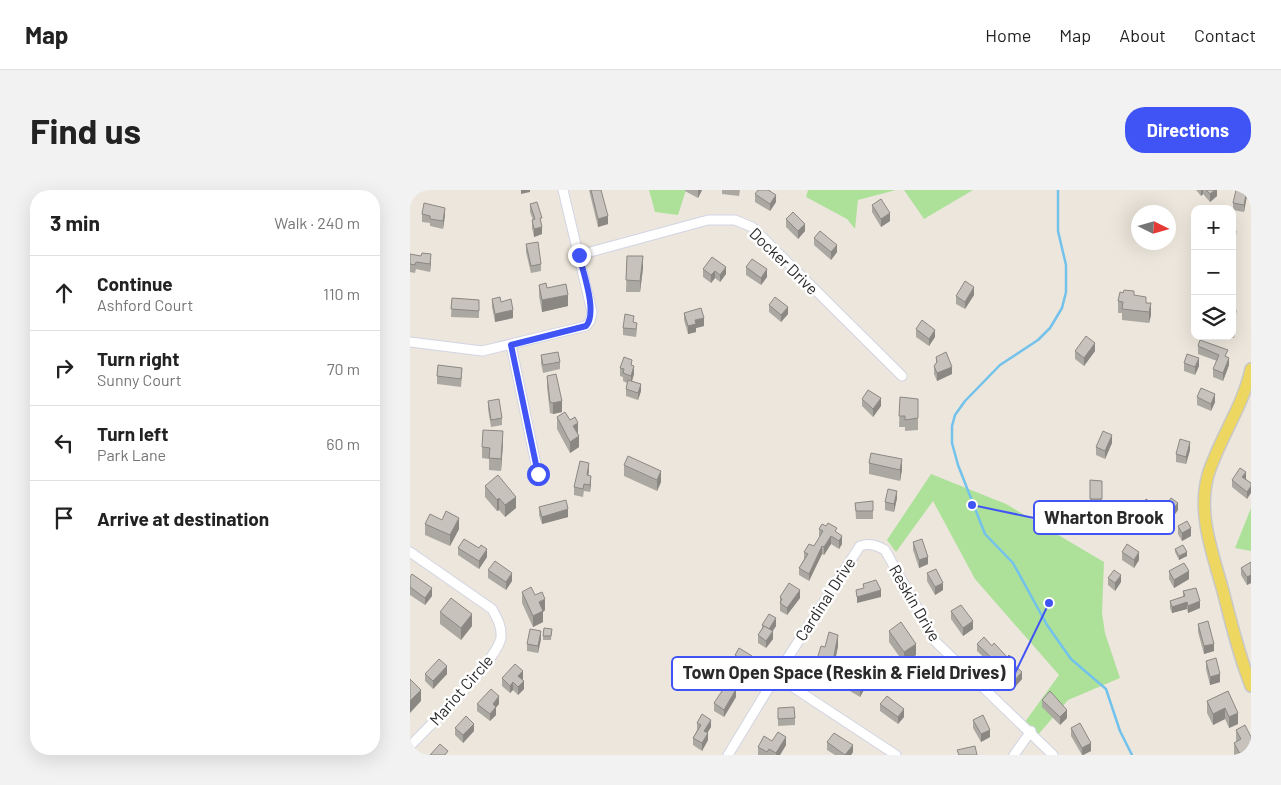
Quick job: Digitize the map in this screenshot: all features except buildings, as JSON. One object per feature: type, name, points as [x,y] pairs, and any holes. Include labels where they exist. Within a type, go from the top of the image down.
[{"type":"main road","points":[[1251,369],[1246,390],[1211,466],[1204,504],[1208,536],[1251,686]]},
{"type":"street","points":[[410,342],[482,351],[586,326],[590,321],[592,312],[563,190]]},
{"type":"street","name":"Docker Drive","points":[[579,255],[708,220],[735,220],[752,228],[902,376]]},
{"type":"street","points":[[511,345],[538,474]]},
{"type":"street","name":"Reskin Drive","points":[[860,546],[876,545],[884,550],[936,642],[1053,755]]},
{"type":"street","name":"Cardinal Drive","points":[[728,755],[776,676],[860,546]]},
{"type":"street","name":"Mariot Circle","points":[[410,552],[492,609],[500,622],[500,638],[492,658],[410,746]]},
{"type":"street","points":[[776,676],[896,755]]},
{"type":"street","points":[[1014,755],[1031,732]]},
{"type":"green space","points":[[649,190],[686,190],[678,215],[655,212]]},
{"type":"green space","points":[[808,190],[896,190],[858,200],[855,229],[847,219],[806,197]]},
{"type":"green space","points":[[904,190],[973,190],[924,219]]},
{"type":"green space","points":[[931,474],[1006,504],[1104,562],[1102,613],[1105,633],[1120,678],[1068,700],[1037,736],[1022,726],[1059,675],[975,579],[933,501],[896,552],[887,540]]},
{"type":"green space","points":[[1251,508],[1251,551],[1235,548]]},
{"type":"waterway","points":[[1058,190],[1058,231],[1066,265],[1066,292],[1062,308],[1050,328],[1038,340],[1000,365],[965,401],[955,415],[952,426],[952,443],[958,465],[985,534],[1013,563],[1047,625],[1071,659],[1106,689],[1120,731],[1132,755]]},
{"type":"place","name":"Wharton Brook","points":[[972,505]]},
{"type":"place","name":"Town Open Space (Reskin & Field Drives)","points":[[1049,603]]},
{"type":"route","points":[[538,474],[511,345],[586,326],[590,321],[592,312],[579,255]]}]
